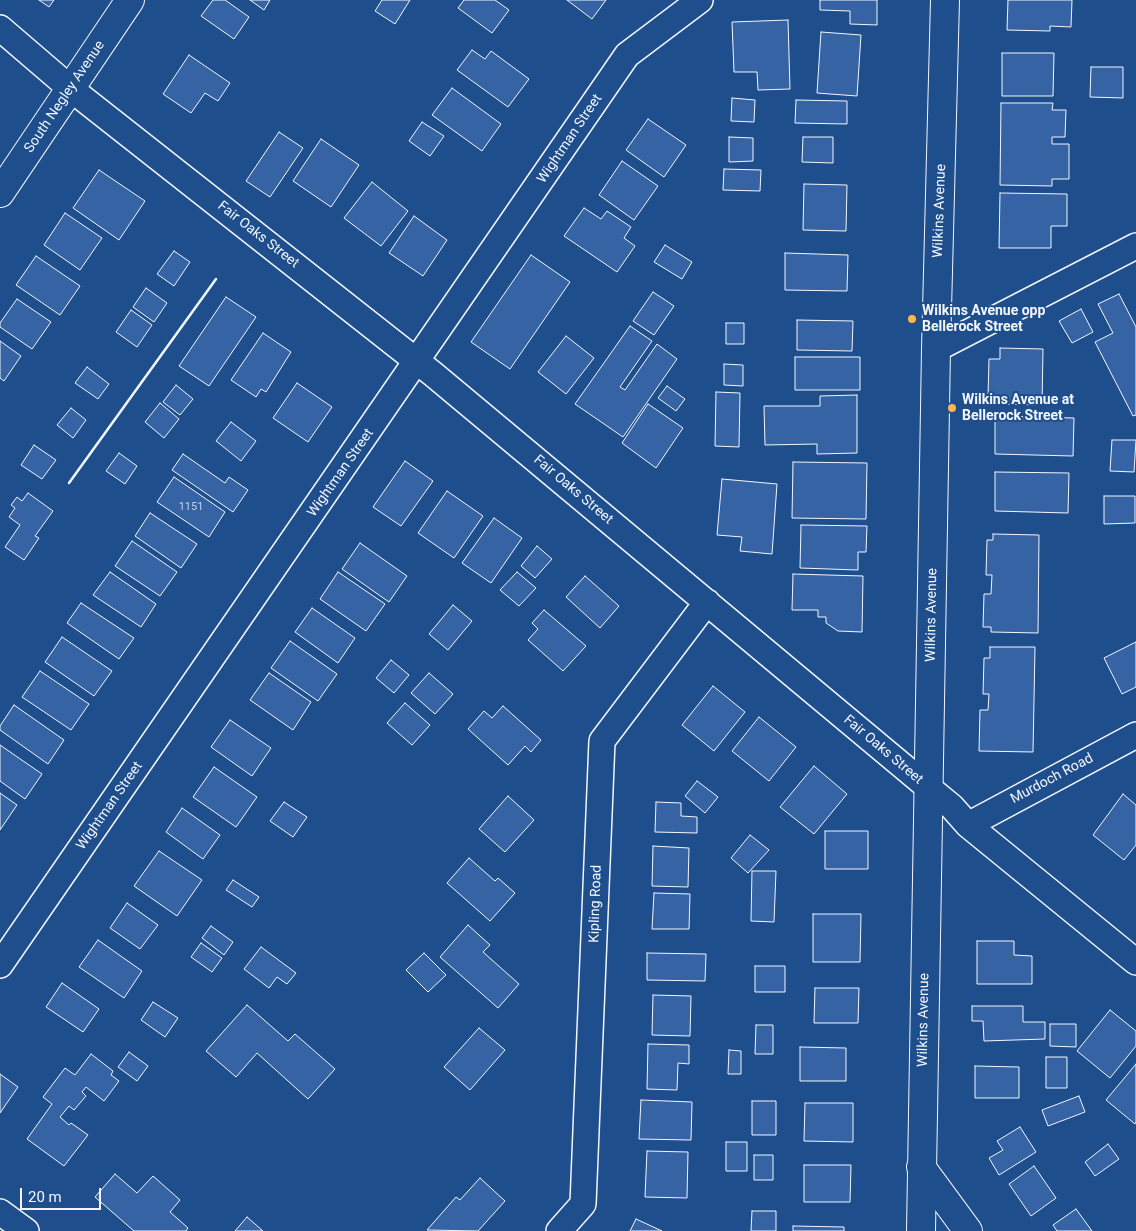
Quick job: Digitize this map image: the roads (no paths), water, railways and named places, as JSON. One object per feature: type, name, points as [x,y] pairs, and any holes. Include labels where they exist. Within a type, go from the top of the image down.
[{"type":"main road","name":"South Negley Avenue","points":[[0,193],[130,0]]},
{"type":"main road","name":"Wilkins Avenue","points":[[921,1231],[936,349],[945,0]]},
{"type":"main road","points":[[921,1167],[968,1231]]},
{"type":"street","name":"Wightman Street","points":[[0,965],[418,361],[627,55],[700,0]]},
{"type":"street","name":"Fair Oaks Street","points":[[0,28],[71,89],[418,361],[952,807],[968,825],[1136,962]]},
{"type":"street","points":[[936,349],[1136,246]]},
{"type":"street","name":"Kipling Road","points":[[559,1231],[583,1204],[602,740],[707,602]]},
{"type":"street","name":"Murdoch Road","points":[[968,825],[1136,735]]},
{"type":"street","points":[[0,1212],[26,1231]]},
{"type":"place","name":"Wilkins Avenue opp Bellerock Street","points":[[912,319]]},
{"type":"place","name":"Wilkins Avenue at Bellerock Street","points":[[952,408]]}]
